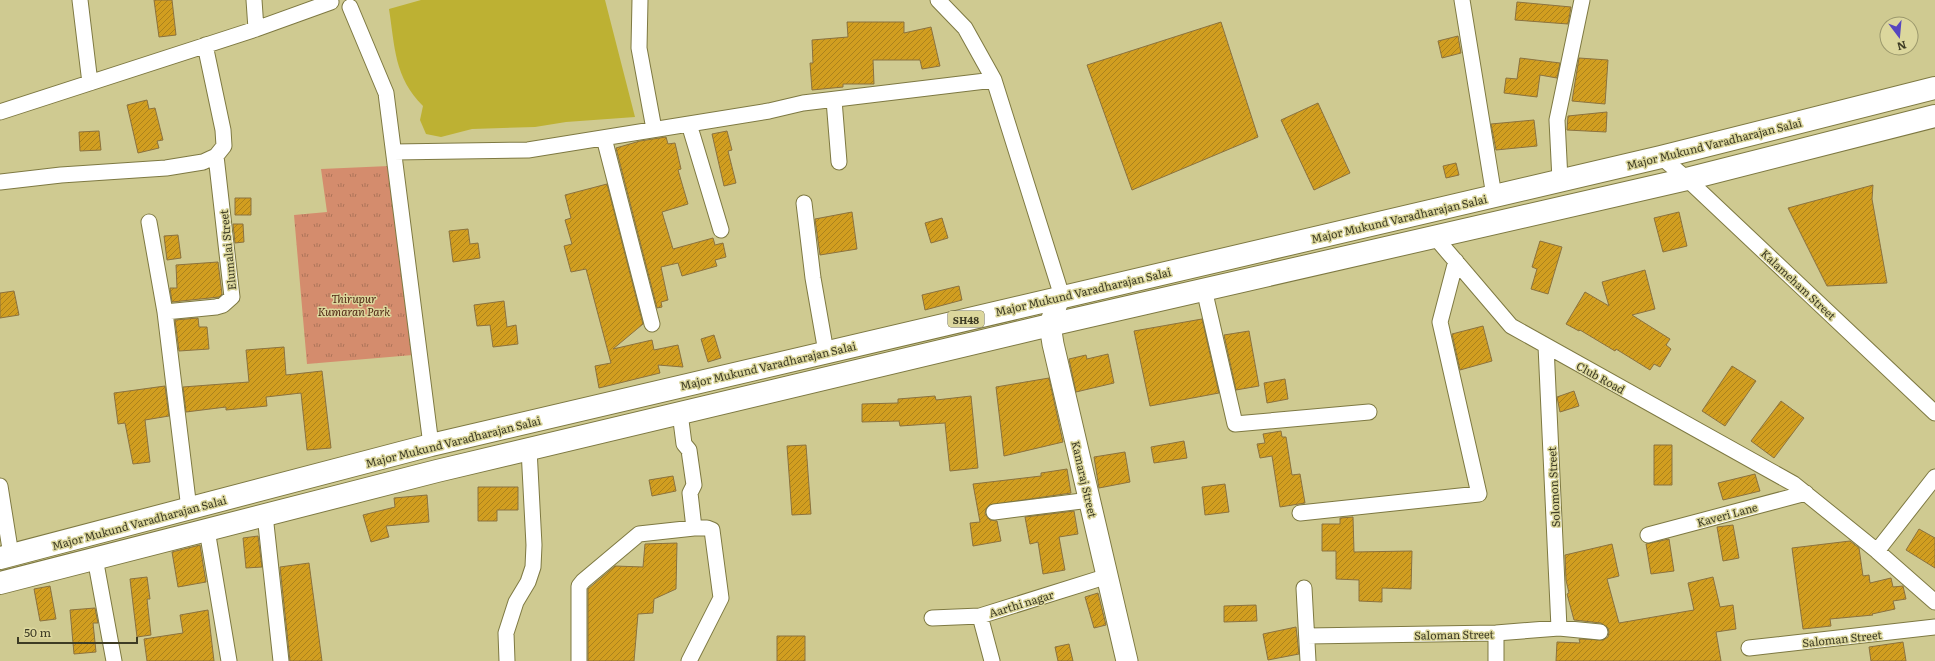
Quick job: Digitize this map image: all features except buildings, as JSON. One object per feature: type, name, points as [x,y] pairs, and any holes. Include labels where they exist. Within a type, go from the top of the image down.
[{"type":"main road","name":"Major Mukund Varadharajan Salai","points":[[6,557],[189,505],[431,445],[1661,157],[1935,88]]},
{"type":"main road","name":"SH48","points":[[0,583],[529,449],[1204,289],[1687,179],[1935,116]]},
{"type":"street","points":[[80,0],[90,83]]},
{"type":"street","points":[[254,0],[256,29]]},
{"type":"street","points":[[640,0],[639,48],[654,129]]},
{"type":"street","points":[[938,0],[965,28],[994,80],[1060,290],[1059,297]]},
{"type":"street","points":[[1462,0],[1494,196]]},
{"type":"street","points":[[1560,180],[1557,120],[1582,0]]},
{"type":"street","points":[[0,112],[256,29],[331,1],[339,10],[352,4],[386,93],[431,445]]},
{"type":"street","points":[[0,182],[61,175],[166,168],[203,162],[216,156],[224,146],[223,130],[205,45]]},
{"type":"street","points":[[394,152],[528,150],[769,111],[803,103],[994,80]]},
{"type":"street","points":[[834,100],[839,162]]},
{"type":"street","points":[[689,124],[720,230]]},
{"type":"street","points":[[604,138],[652,324]]},
{"type":"street","name":"Elumalai Street","points":[[165,312],[216,307],[223,305],[232,297],[216,156]]},
{"type":"street","name":"Kalameham Street","points":[[1661,157],[1687,179],[1935,413]]},
{"type":"street","points":[[804,203],[813,278],[826,352]]},
{"type":"street","points":[[148,222],[165,312],[189,505]]},
{"type":"street","name":"Club Road","points":[[1435,237],[1511,326],[1800,489],[1876,551],[1935,602]]},
{"type":"street","points":[[1300,513],[1479,494],[1440,322],[1456,261]]},
{"type":"street","points":[[1204,289],[1235,424],[1369,412]]},
{"type":"street","name":"Kamaraj Street","points":[[1059,297],[1050,325],[1053,344],[1127,661]]},
{"type":"street","name":"Solomon Street","points":[[1546,346],[1559,628]]},
{"type":"street","points":[[680,413],[684,444],[680,452],[685,488],[690,493],[694,528]]},
{"type":"street","points":[[507,661],[506,633],[516,602],[528,582],[533,567],[534,545],[529,449]]},
{"type":"street","points":[[1876,551],[1935,477]]},
{"type":"street","points":[[0,486],[6,557]]},
{"type":"street","name":"Kaveri Lane","points":[[1648,535],[1800,489]]},
{"type":"street","points":[[994,512],[1090,500]]},
{"type":"street","points":[[265,515],[281,661]]},
{"type":"street","points":[[579,661],[579,586],[583,580],[639,534],[707,528],[712,530],[722,598],[689,661]]},
{"type":"street","points":[[207,530],[229,661]]},
{"type":"street","points":[[95,558],[114,661]]},
{"type":"street","name":"Aarthi nagar","points":[[932,618],[980,616],[1108,576]]},
{"type":"street","points":[[1304,588],[1308,661]]},
{"type":"street","points":[[980,616],[992,661]]},
{"type":"street","name":"Saloman Street","points":[[1749,648],[1935,627]]},
{"type":"street","name":"Saloman Street","points":[[1307,636],[1496,633],[1559,628],[1600,632]]},
{"type":"street","points":[[1496,633],[1496,661]]},
{"type":"green space","name":"Thirupur Kumaran Park","points":[[389,166],[413,355],[307,364],[294,215],[327,212],[321,169]]},
{"type":"shaded area","points":[[421,0],[605,0],[635,117],[566,122],[535,127],[472,129],[441,137],[426,134],[420,120],[423,106],[406,84],[397,61],[389,9]]}]
